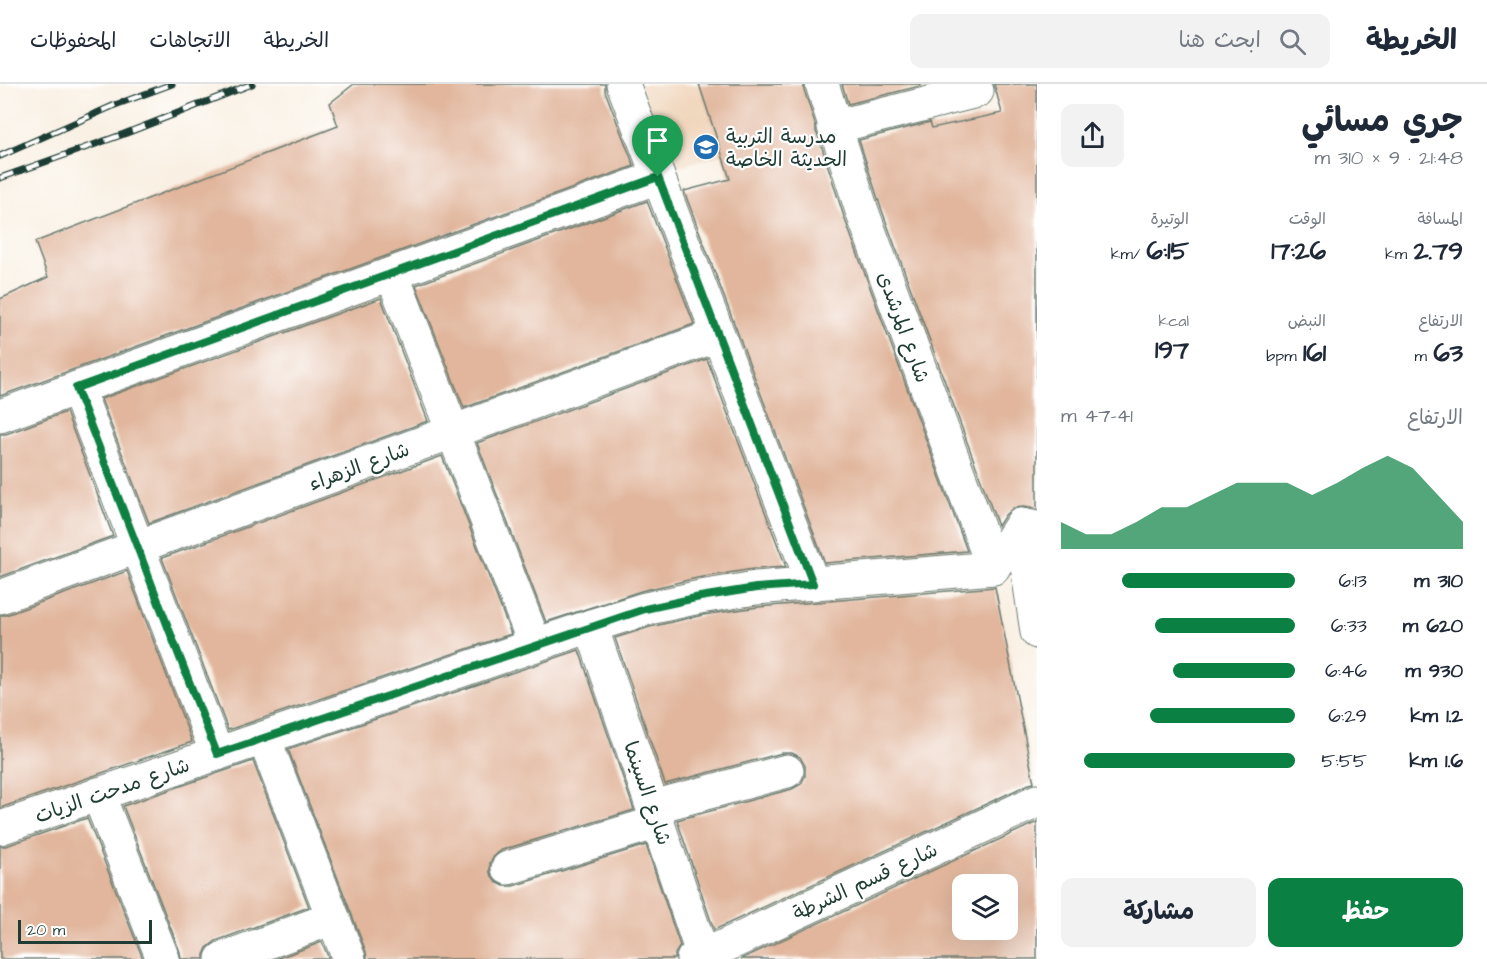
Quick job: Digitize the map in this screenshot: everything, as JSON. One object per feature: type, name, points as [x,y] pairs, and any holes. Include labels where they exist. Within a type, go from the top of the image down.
[{"type":"street","points":[[622,84],[813,584]]},
{"type":"street","name":"شارع المرشدى","points":[[822,84],[862,211],[993,568]]},
{"type":"street","points":[[834,128],[976,91]]},
{"type":"street","points":[[0,416],[658,177]]},
{"type":"street","points":[[392,274],[535,645]]},
{"type":"street","name":"شارع الزهراء","points":[[0,597],[718,334]]},
{"type":"street","points":[[76,388],[217,754]]},
{"type":"street","points":[[993,568],[1029,526]]},
{"type":"street","points":[[1029,526],[1037,632]]},
{"type":"street","name":"شارع مدحت الزيات","points":[[0,828],[645,609],[756,588],[993,568]]},
{"type":"street","name":"شارع السينما","points":[[591,626],[656,814],[700,958]]},
{"type":"street","points":[[264,738],[349,959]]},
{"type":"street","points":[[508,868],[656,814],[787,771]]},
{"type":"street","points":[[98,794],[163,959]]},
{"type":"street","name":"شارع قسم الشرطة","points":[[700,958],[1037,801]]},
{"type":"street","points":[[222,959],[333,918]]},
{"type":"shaded area","name":"مدرسة التربية الحديثة الخاصة","points":[[640,84],[978,84],[670,169]]},
{"type":"building","points":[[354,84],[605,84],[605,91],[634,166],[0,396],[0,299],[48,277],[35,242],[338,126],[330,103]]},
{"type":"building","points":[[699,84],[804,84],[816,132],[844,217],[967,551],[825,563],[684,191],[730,179]]},
{"type":"building","points":[[842,84],[920,84],[920,86],[848,104]]},
{"type":"building","points":[[994,84],[1037,84],[1037,509],[1013,508],[998,526],[880,205],[859,140],[930,122],[932,128],[1002,113]]},
{"type":"building","points":[[647,201],[694,324],[464,408],[416,285]]},
{"type":"building","points":[[381,298],[428,421],[149,523],[101,399]]},
{"type":"building","points":[[707,359],[786,567],[753,569],[697,578],[641,591],[546,622],[477,443]]},
{"type":"building","points":[[66,412],[113,536],[0,577],[0,434],[6,434]]},
{"type":"building","points":[[442,456],[511,634],[228,730],[162,558]]},
{"type":"building","points":[[127,571],[192,742],[0,808],[0,615],[6,615]]},
{"type":"building","points":[[995,587],[1034,783],[714,930],[677,820],[792,789],[801,784],[805,776],[805,766],[800,757],[792,753],[782,753],[665,784],[615,638],[703,615],[758,607]]},
{"type":"building","points":[[579,650],[634,810],[502,850],[494,856],[490,863],[490,873],[496,882],[504,886],[513,886],[646,845],[680,946],[675,959],[367,959],[288,749]]},
{"type":"building","points":[[253,761],[309,907],[216,941],[207,948],[204,959],[181,959],[123,806]]},
{"type":"building","points":[[87,818],[143,959],[0,959],[0,846],[6,846]]},
{"type":"building","points":[[1037,822],[1037,959],[741,959]]},
{"type":"building","points":[[322,942],[329,959],[276,959]]},
{"type":"railway","points":[[0,156],[115,105],[172,84]]},
{"type":"railway","points":[[0,178],[124,134],[252,84]]},
{"type":"place","name":"مدرسة التربية الحديثة الخاصة","points":[[706,147]]},
{"type":"route","points":[[658,177],[813,584],[756,588],[645,609],[217,754],[76,388],[658,177]]}]
